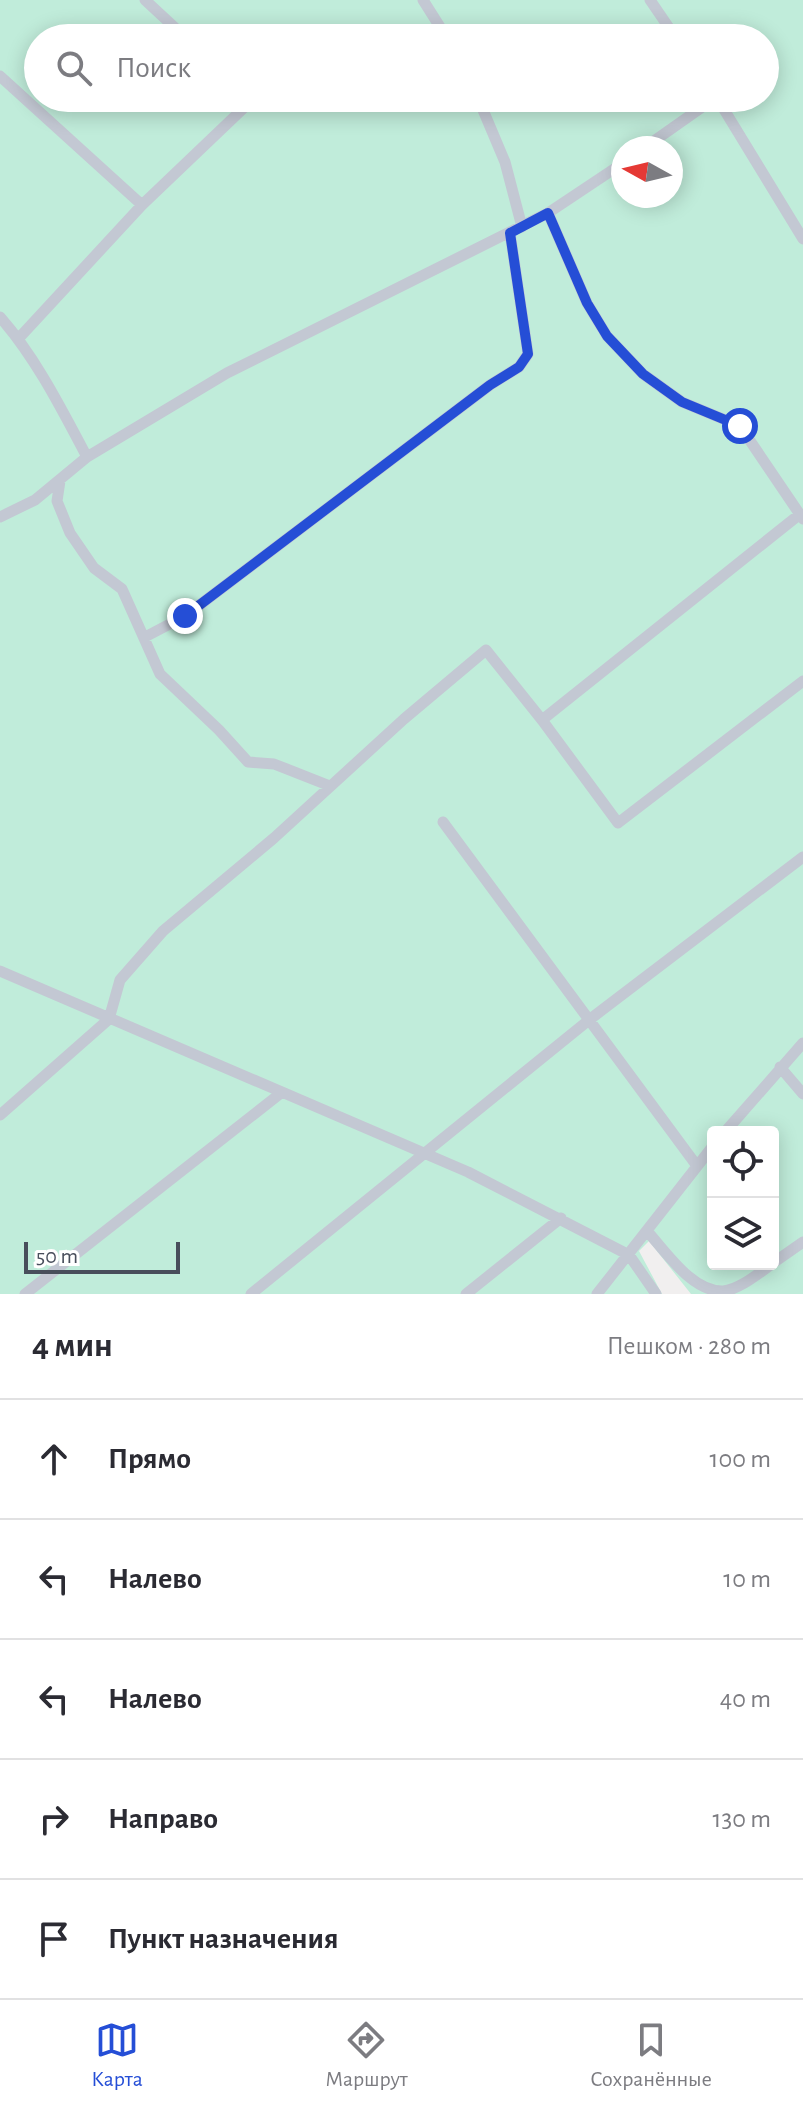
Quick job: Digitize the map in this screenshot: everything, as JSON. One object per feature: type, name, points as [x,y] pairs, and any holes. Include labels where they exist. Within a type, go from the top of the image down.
[{"type":"lane","points":[[145,0],[171,24]]},
{"type":"lane","points":[[423,0],[438,24]]},
{"type":"lane","points":[[650,0],[666,24]]},
{"type":"lane","points":[[0,76],[24,98]]},
{"type":"lane","points":[[40,112],[142,205]]},
{"type":"lane","points":[[19,338],[142,205],[239,112]]},
{"type":"lane","points":[[484,112],[505,162],[522,227]]},
{"type":"lane","points":[[661,136],[696,112]]},
{"type":"lane","points":[[725,112],[803,239]]},
{"type":"lane","points":[[0,517],[35,500],[87,457],[227,373],[522,227],[611,171]]},
{"type":"lane","points":[[542,720],[801,516],[740,426],[682,402],[643,374],[607,336],[587,303],[548,213]]},
{"type":"lane","points":[[145,637],[185,616],[490,385],[519,367],[528,354],[510,233]]},
{"type":"lane","points":[[0,317],[19,338],[87,457]]},
{"type":"lane","points":[[60,481],[57,501],[70,533],[94,568],[122,589],[160,674],[248,762],[274,764],[330,786]]},
{"type":"lane","points":[[0,1115],[109,1019],[120,980],[163,931],[274,838],[404,719],[486,650],[618,823],[803,681]]},
{"type":"lane","points":[[443,822],[697,1166]]},
{"type":"lane","points":[[251,1294],[589,1020],[803,857]]},
{"type":"lane","points":[[0,971],[468,1172],[629,1255],[656,1294]]},
{"type":"lane","points":[[730,1126],[803,1043]]},
{"type":"lane","points":[[780,1067],[803,1094]]},
{"type":"lane","points":[[25,1294],[281,1093]]},
{"type":"lane","points":[[597,1294],[707,1154]]},
{"type":"lane","points":[[466,1294],[561,1218]]},
{"type":"lane","points":[[647,1231],[705,1291],[726,1291],[765,1270]]},
{"type":"lane","points":[[779,1260],[803,1242]]},
{"type":"green space","points":[[0,0],[803,0],[803,1294],[691,1294],[649,1241],[639,1251],[662,1294],[0,1294]]},
{"type":"route","points":[[185,616],[490,385],[519,367],[528,354],[510,233],[548,213],[587,303],[607,336],[643,374],[682,402],[740,426]]}]
